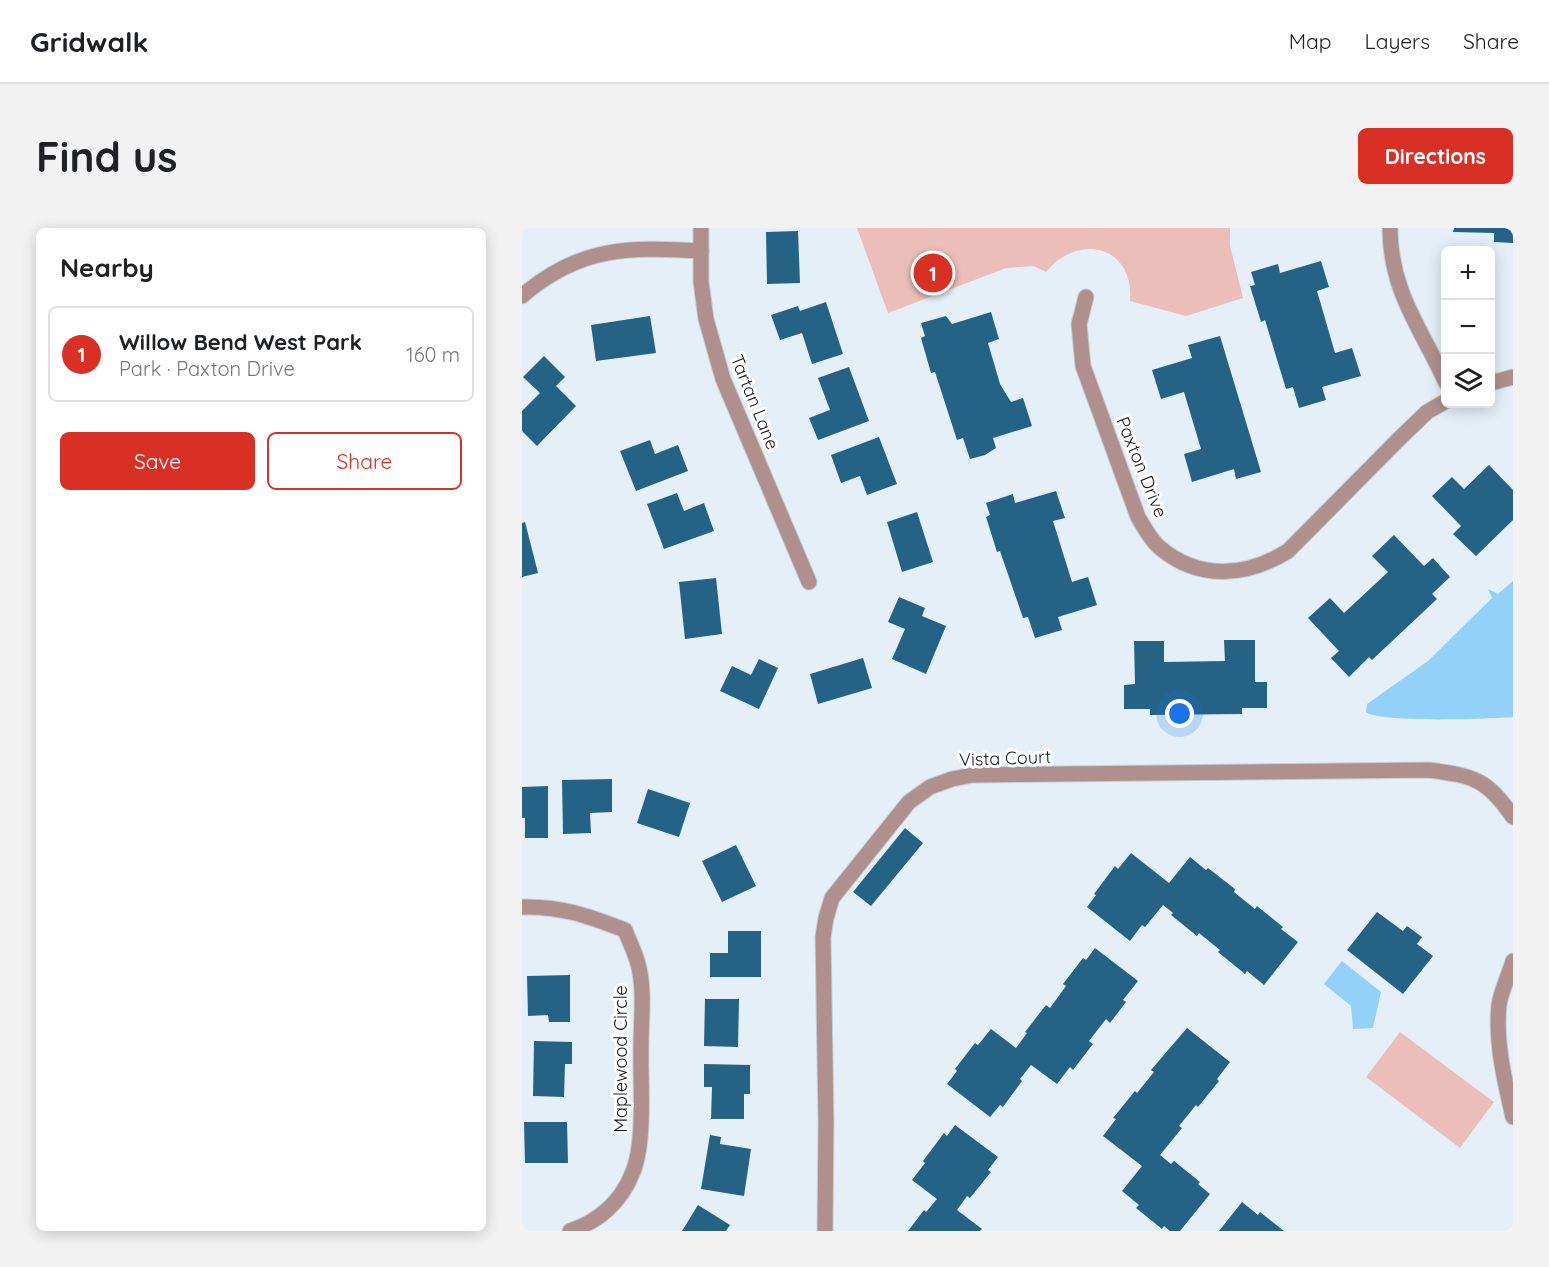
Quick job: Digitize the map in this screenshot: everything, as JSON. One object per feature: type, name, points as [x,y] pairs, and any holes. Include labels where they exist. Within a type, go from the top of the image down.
[{"type":"street","name":"Tartan Lane","points":[[701,228],[701,282],[712,345],[723,379],[809,582]]},
{"type":"street","points":[[1390,228],[1393,263],[1398,285],[1406,306],[1441,373]]},
{"type":"street","points":[[522,296],[536,284],[561,269],[606,252],[638,248],[701,251]]},
{"type":"street","name":"Paxton Drive","points":[[1086,297],[1079,324],[1083,366],[1138,517],[1159,547],[1196,567],[1217,572],[1244,571],[1274,560],[1288,551],[1427,412],[1441,404]]},
{"type":"street","points":[[1495,382],[1513,377]]},
{"type":"street","name":"Vista Court","points":[[825,1231],[824,937],[826,918],[832,898],[909,802],[930,787],[973,775],[1430,770],[1463,774],[1482,784],[1497,795],[1513,816]]},
{"type":"street","name":"Maplewood Circle","points":[[522,907],[559,909],[585,914],[625,930],[638,964],[641,997],[640,1133],[637,1162],[618,1199],[599,1217],[570,1231]]},
{"type":"street","points":[[1513,961],[1506,1005],[1505,1081],[1513,1117]]},
{"type":"shaded area","points":[[857,228],[1230,228],[1230,246],[1243,298],[1186,316],[1130,301],[1129,282],[1123,268],[1114,257],[1102,251],[1088,249],[1073,252],[1059,260],[1046,272],[1034,266],[1006,268],[888,313]]},
{"type":"shaded area","points":[[1400,1032],[1494,1102],[1460,1148],[1366,1077]]},
{"type":"water","points":[[1513,581],[1513,717],[1412,719],[1391,718],[1366,712],[1367,704],[1428,661],[1492,598],[1488,589],[1498,594]]},
{"type":"water","points":[[1342,961],[1381,992],[1373,1028],[1353,1029],[1351,1006],[1324,984]]},
{"type":"building","points":[[1454,228],[1513,228],[1513,243],[1494,242],[1494,233],[1453,232]]},
{"type":"building","points":[[798,231],[800,283],[767,284],[766,232]]},
{"type":"building","points":[[1321,261],[1329,287],[1317,291],[1335,353],[1352,348],[1361,376],[1322,387],[1326,400],[1299,408],[1293,387],[1286,389],[1265,320],[1261,322],[1250,286],[1255,285],[1251,272],[1278,264],[1280,273]]},
{"type":"building","points":[[826,302],[843,354],[812,364],[802,333],[780,340],[771,315],[798,306],[800,311]]},
{"type":"building","points":[[991,312],[999,339],[988,343],[1000,384],[1011,402],[1023,398],[1032,426],[993,438],[996,448],[985,455],[970,459],[963,438],[957,440],[935,372],[931,373],[921,338],[925,336],[921,323],[946,316],[952,324]]},
{"type":"building","points":[[650,316],[656,353],[596,361],[591,325]]},
{"type":"building","points":[[1220,336],[1261,472],[1236,479],[1234,469],[1192,482],[1184,454],[1201,449],[1184,392],[1161,399],[1152,370],[1192,358],[1188,345]]},
{"type":"building","points":[[544,356],[565,377],[556,386],[576,406],[537,446],[522,431],[522,411],[540,393],[523,377]]},
{"type":"building","points":[[849,367],[869,421],[818,440],[809,418],[830,410],[818,378]]},
{"type":"building","points":[[879,437],[897,484],[867,495],[860,476],[841,483],[831,455]]},
{"type":"building","points":[[650,440],[655,454],[678,445],[688,471],[636,491],[620,451]]},
{"type":"building","points":[[1489,465],[1513,490],[1513,520],[1476,556],[1453,534],[1461,526],[1432,496],[1452,477],[1464,489]]},
{"type":"building","points":[[1056,491],[1065,518],[1053,521],[1072,582],[1088,577],[1097,605],[1058,617],[1062,630],[1035,638],[1028,617],[1023,618],[1000,551],[997,552],[986,517],[990,515],[986,503],[1013,494],[1015,503]]},
{"type":"building","points":[[677,493],[684,511],[704,503],[714,531],[664,549],[647,504]]},
{"type":"building","points":[[917,512],[933,562],[902,572],[887,522]]},
{"type":"building","points":[[525,522],[538,573],[522,577],[522,523]]},
{"type":"building","points":[[1394,535],[1424,566],[1433,558],[1450,577],[1432,594],[1437,599],[1372,660],[1369,657],[1349,677],[1331,658],[1339,651],[1308,618],[1330,598],[1344,613],[1388,572],[1372,556]]},
{"type":"building","points":[[716,578],[722,634],[685,639],[679,582]]},
{"type":"building","points":[[899,597],[925,608],[922,616],[946,626],[926,674],[892,659],[905,629],[888,622]]},
{"type":"building","points":[[1224,640],[1255,640],[1255,682],[1267,682],[1267,708],[1242,708],[1242,714],[1150,715],[1150,709],[1124,709],[1124,685],[1135,684],[1134,641],[1164,641],[1164,662],[1225,661]]},
{"type":"building","points":[[863,658],[872,688],[818,704],[810,674]]},
{"type":"building","points":[[759,659],[778,668],[759,709],[720,691],[732,666],[751,675]]},
{"type":"building","points":[[612,779],[612,812],[590,813],[591,833],[563,834],[562,780]]},
{"type":"building","points":[[548,786],[548,838],[525,838],[525,818],[522,818],[522,787]]},
{"type":"building","points":[[648,789],[690,803],[679,837],[637,823]]},
{"type":"building","points":[[905,828],[923,843],[871,906],[853,892]]},
{"type":"building","points":[[736,845],[756,886],[722,902],[702,861]]},
{"type":"building","points":[[1131,853],[1169,883],[1190,857],[1235,889],[1234,892],[1255,909],[1257,906],[1298,942],[1264,985],[1247,971],[1245,974],[1199,933],[1197,936],[1171,915],[1173,913],[1163,905],[1145,927],[1142,925],[1130,941],[1087,907],[1115,866],[1118,869]]},
{"type":"building","points":[[1377,912],[1403,931],[1407,926],[1422,937],[1417,944],[1433,956],[1403,994],[1347,950]]},
{"type":"building","points":[[728,931],[761,931],[761,977],[710,977],[710,953],[728,953]]},
{"type":"building","points":[[1095,948],[1138,981],[1123,1000],[1126,1002],[1110,1023],[1106,1019],[1089,1041],[1093,1044],[1073,1070],[1070,1067],[1057,1084],[1031,1065],[1003,1107],[1000,1105],[990,1117],[947,1084],[957,1071],[955,1069],[975,1043],[978,1045],[991,1029],[1016,1048],[1046,1005],[1050,1008],[1066,986],[1063,984],[1083,958],[1086,960]]},
{"type":"building","points":[[570,975],[570,1022],[549,1022],[548,1015],[528,1016],[527,976]]},
{"type":"building","points":[[705,999],[739,999],[738,1047],[704,1046]]},
{"type":"building","points":[[1187,1028],[1230,1062],[1217,1079],[1219,1081],[1179,1126],[1182,1128],[1160,1155],[1171,1164],[1174,1161],[1200,1182],[1198,1184],[1210,1194],[1180,1231],[1170,1231],[1164,1226],[1162,1229],[1136,1208],[1139,1205],[1122,1191],[1142,1166],[1103,1136],[1116,1119],[1113,1118],[1135,1091],[1137,1093],[1154,1072],[1151,1070]]},
{"type":"building","points":[[534,1041],[572,1042],[572,1064],[565,1064],[564,1097],[533,1096]]},
{"type":"building","points":[[704,1064],[750,1065],[750,1094],[744,1094],[744,1119],[711,1119],[712,1087],[704,1087]]},
{"type":"building","points":[[524,1122],[567,1122],[568,1163],[525,1163]]},
{"type":"building","points":[[955,1125],[998,1157],[988,1170],[991,1172],[970,1198],[967,1196],[957,1210],[982,1229],[980,1231],[908,1231],[924,1210],[926,1212],[937,1199],[912,1180],[944,1133],[947,1136]]},
{"type":"building","points":[[710,1135],[721,1137],[720,1144],[751,1149],[744,1196],[701,1189]]},
{"type":"building","points":[[1242,1202],[1258,1215],[1260,1212],[1284,1231],[1219,1231]]},
{"type":"building","points":[[698,1205],[730,1225],[726,1231],[682,1231]]},
{"type":"place","name":"Willow Bend West Park","points":[[933,273]]}]
